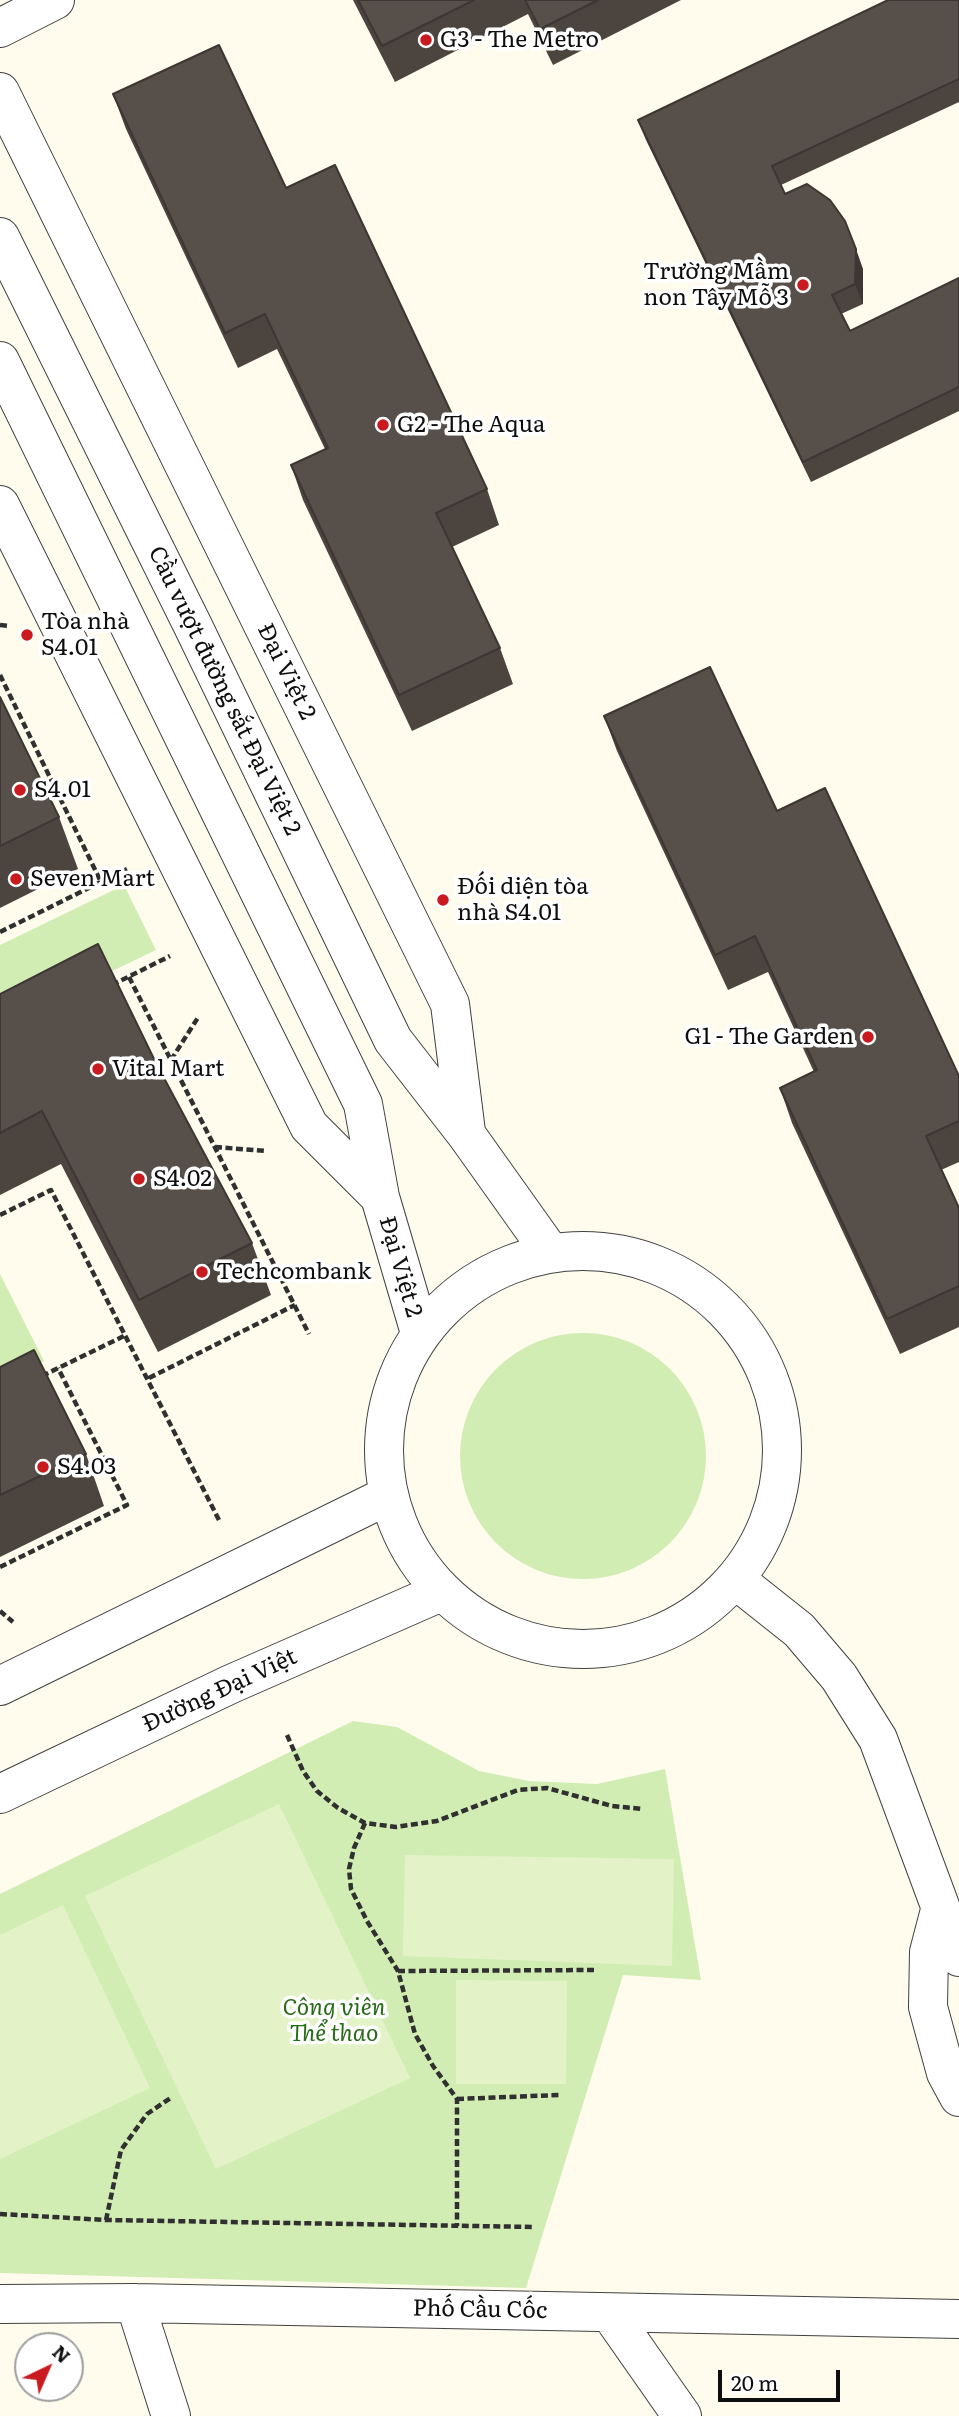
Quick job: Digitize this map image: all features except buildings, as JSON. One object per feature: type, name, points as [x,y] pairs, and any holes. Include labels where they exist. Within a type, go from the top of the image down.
[{"type":"street","points":[[0,28],[55,0]]},
{"type":"street","name":"Đại Việt 2","points":[[0,92],[450,1004],[466,1134],[550,1252]]},
{"type":"street","name":"Cầu vượt đường sắt Đại Việt 2","points":[[0,237],[192,624],[393,1040],[466,1134]]},
{"type":"street","points":[[0,361],[363,1104],[380,1198]]},
{"type":"street","name":"Đại Việt 2","points":[[0,505],[309,1126],[380,1198],[419,1333]]},
{"type":"street","points":[[550,1252],[612,1252],[670,1270],[721,1306],[759,1355],[780,1413],[782,1474],[766,1534],[731,1588],[680,1626],[619,1648],[555,1649],[493,1630],[441,1592],[412,1553],[400,1531],[387,1496],[382,1439],[394,1383],[419,1333],[455,1295],[500,1268],[550,1252]]},
{"type":"street","points":[[0,1686],[387,1496]]},
{"type":"street","points":[[736,1580],[799,1630],[839,1677],[878,1739],[959,1957]]},
{"type":"street","name":"Đường Đại Việt","points":[[0,1794],[231,1684],[441,1592]]},
{"type":"street","points":[[940,1910],[929,1952],[928,2007],[946,2073],[959,2097]]},
{"type":"street","points":[[135,2303],[171,2416]]},
{"type":"street","name":"Phố Cầu Cốc","points":[[0,2304],[135,2303],[959,2319]]},
{"type":"street","points":[[610,2313],[682,2416]]},
{"type":"path","points":[[0,625],[9,626]]},
{"type":"path","points":[[0,675],[101,882]]},
{"type":"path","points":[[0,932],[127,869]]},
{"type":"path","points":[[105,988],[170,956]]},
{"type":"path","points":[[129,977],[309,1334]]},
{"type":"path","points":[[171,1060],[199,1016]]},
{"type":"path","points":[[215,1147],[266,1151]]},
{"type":"path","points":[[0,1215],[51,1190],[220,1522]]},
{"type":"path","points":[[148,1378],[295,1305]]},
{"type":"path","points":[[35,1380],[126,1335]]},
{"type":"path","points":[[0,1567],[127,1505],[58,1368]]},
{"type":"path","points":[[0,1611],[13,1622]]},
{"type":"path","points":[[288,1735],[303,1771],[317,1791],[338,1808],[365,1823],[396,1827],[436,1821],[518,1790],[547,1788],[612,1806],[643,1809]]},
{"type":"path","points":[[365,1823],[351,1858],[351,1889],[366,1921],[398,1972],[415,2034],[433,2067],[457,2099],[457,2226]]},
{"type":"path","points":[[398,1972],[595,1970]]},
{"type":"path","points":[[457,2099],[559,2095]]},
{"type":"path","points":[[106,2220],[121,2150],[147,2114],[172,2096]]},
{"type":"path","points":[[0,2214],[106,2220],[535,2227]]},
{"type":"green space","points":[[124,885],[156,950],[0,1025],[0,945]]},
{"type":"green space","points":[[0,1274],[44,1361],[0,1382]]},
{"type":"green space","points":[[595,1333],[619,1338],[641,1347],[670,1369],[686,1387],[697,1409],[704,1432],[704,1480],[697,1503],[686,1525],[670,1543],[652,1559],[619,1574],[595,1579],[571,1579],[547,1574],[514,1559],[480,1525],[462,1480],[460,1444],[465,1420],[480,1387],[514,1353],[559,1335]]},
{"type":"green space","name":"Công viên Thể thao","points":[[353,1721],[397,1727],[479,1771],[529,1781],[597,1784],[665,1769],[701,1980],[623,1975],[526,2288],[0,2273],[0,1894]]},
{"type":"green space","points":[[279,1804],[410,2078],[216,2169],[85,1896]]},
{"type":"green space","points":[[405,1855],[674,1859],[672,1966],[403,1956]]},
{"type":"green space","points":[[63,1905],[150,2088],[0,2159],[0,1935]]},
{"type":"green space","points":[[456,1980],[567,1981],[566,2084],[456,2084]]},
{"type":"place","name":"G3 - The Metro","points":[[426,40]]},
{"type":"place","name":"Trường Mầm non Tây Mỗ 3","points":[[803,285]]},
{"type":"place","name":"G2 - The Aqua","points":[[383,425]]},
{"type":"place","name":"Tòa nhà S4.01","points":[[27,635]]},
{"type":"place","name":"S4.01","points":[[20,790]]},
{"type":"place","name":"Seven Mart","points":[[16,879]]},
{"type":"place","name":"Đối diện tòa nhà S4.01","points":[[443,900]]},
{"type":"place","name":"G1 - The Garden","points":[[868,1037]]},
{"type":"place","name":"Vital Mart","points":[[98,1069]]},
{"type":"place","name":"S4.02","points":[[139,1179]]},
{"type":"place","name":"Techcombank","points":[[202,1272]]},
{"type":"place","name":"S4.03","points":[[43,1467]]}]
